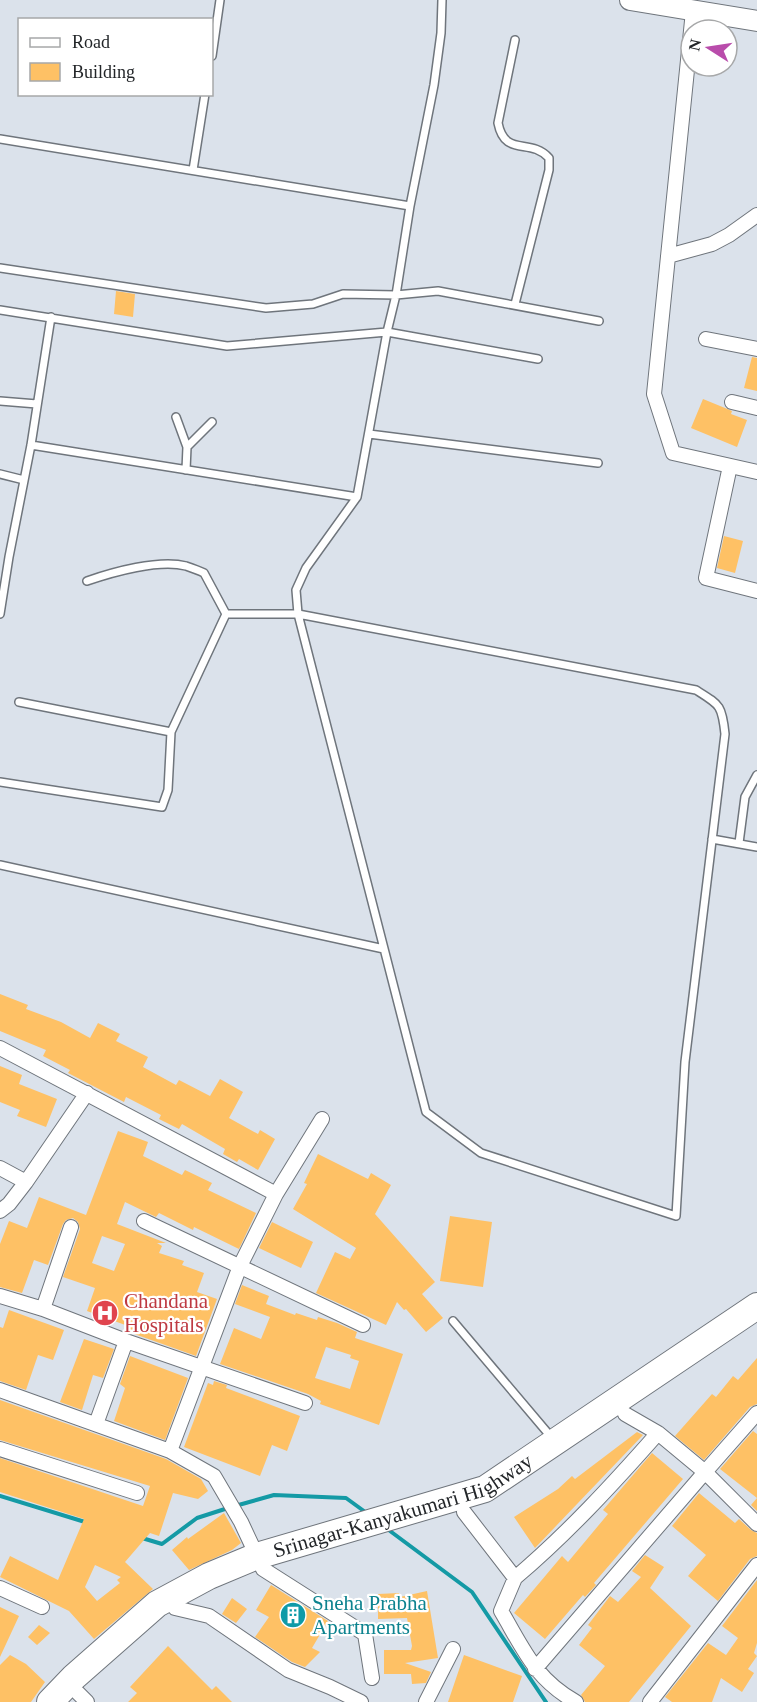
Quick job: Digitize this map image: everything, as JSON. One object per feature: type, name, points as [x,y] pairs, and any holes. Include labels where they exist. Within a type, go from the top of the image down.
[{"type":"highway","name":"Srinagar-Kanyakumari Highway","points":[[50,1702],[74,1677],[157,1604],[209,1576],[413,1517],[485,1489],[757,1306]]},
{"type":"highway","name":"Srinagar-Kanyakumari Highway","points":[[413,1517],[464,1512],[492,1504],[757,1326]]},
{"type":"highway","name":"Srinagar-Kanyakumari Highway","points":[[78,1699],[175,1608],[218,1587],[260,1562]]},
{"type":"street","points":[[630,0],[757,21]]},
{"type":"street","points":[[693,11],[654,394],[673,453],[757,472]]},
{"type":"street","points":[[668,256],[712,244],[757,215]]},
{"type":"street","points":[[706,339],[757,349]]},
{"type":"street","points":[[732,402],[757,408]]},
{"type":"street","points":[[730,466],[706,578],[757,591]]},
{"type":"street","points":[[0,1048],[276,1194]]},
{"type":"street","points":[[0,1211],[9,1204],[26,1182],[87,1093]]},
{"type":"street","points":[[170,1451],[240,1266],[276,1194],[322,1119]]},
{"type":"street","points":[[0,1168],[26,1182]]},
{"type":"street","points":[[144,1221],[363,1325]]},
{"type":"street","points":[[43,1309],[71,1227]]},
{"type":"street","points":[[2,1301],[43,1309],[126,1341],[305,1403]]},
{"type":"street","points":[[96,1424],[126,1341]]},
{"type":"street","points":[[0,1390],[170,1451],[214,1476],[241,1522],[260,1562],[365,1634],[372,1678]]},
{"type":"street","points":[[535,1669],[757,1413]]},
{"type":"street","points":[[625,1414],[658,1432],[705,1472],[757,1524]]},
{"type":"street","points":[[576,1702],[559,1692],[535,1669],[501,1611],[515,1578],[551,1547],[621,1475],[658,1432]]},
{"type":"street","points":[[0,1449],[136,1493]]},
{"type":"street","points":[[464,1512],[515,1578]]},
{"type":"street","points":[[650,1702],[757,1565]]},
{"type":"street","points":[[0,1588],[42,1606]]},
{"type":"street","points":[[175,1608],[209,1616],[288,1670],[361,1702]]},
{"type":"street","points":[[426,1702],[453,1649]]},
{"type":"lane","points":[[213,49],[220,0]]},
{"type":"lane","points":[[226,614],[298,614],[696,690],[717,703],[723,715],[725,734],[686,1062],[676,1216],[481,1153],[426,1112],[298,614],[296,590],[306,568],[357,497],[434,86],[441,33],[442,0]]},
{"type":"lane","points":[[515,40],[498,123],[500,134],[509,144],[542,150],[549,158],[549,170],[515,304]]},
{"type":"lane","points":[[193,171],[205,96]]},
{"type":"lane","points":[[0,139],[410,206]]},
{"type":"lane","points":[[0,268],[266,308],[313,304],[343,294],[438,291],[599,321]]},
{"type":"lane","points":[[0,309],[227,346],[387,332],[538,359]]},
{"type":"lane","points":[[0,614],[31,445],[51,316]]},
{"type":"lane","points":[[0,401],[37,404]]},
{"type":"lane","points":[[176,417],[188,447],[186,470]]},
{"type":"lane","points":[[188,447],[212,422]]},
{"type":"lane","points":[[369,434],[598,463]]},
{"type":"lane","points":[[31,445],[357,497]]},
{"type":"lane","points":[[0,474],[24,480]]},
{"type":"lane","points":[[0,555],[9,557]]},
{"type":"lane","points":[[87,581],[152,565],[184,565],[204,573],[226,614]]},
{"type":"lane","points":[[0,782],[162,807],[168,790],[171,732],[226,614]]},
{"type":"lane","points":[[19,702],[171,732]]},
{"type":"lane","points":[[739,843],[745,798],[757,775]]},
{"type":"lane","points":[[712,839],[757,847]]},
{"type":"lane","points":[[0,866],[384,949]]},
{"type":"lane","points":[[453,1321],[556,1442]]},
{"type":"building","points":[[116,291],[135,294],[133,317],[114,314]]},
{"type":"building","points":[[752,357],[757,358],[757,391],[744,388]]},
{"type":"building","points":[[703,399],[747,420],[737,447],[691,428]]},
{"type":"building","points":[[724,536],[743,541],[735,573],[717,568]]},
{"type":"building","points":[[0,994],[28,1005],[26,1009],[61,1022],[90,1038],[98,1023],[120,1034],[116,1041],[148,1057],[143,1067],[176,1085],[179,1080],[210,1096],[220,1079],[243,1092],[229,1118],[258,1134],[260,1130],[275,1139],[258,1170],[239,1159],[237,1162],[223,1154],[225,1149],[182,1124],[179,1129],[159,1119],[161,1115],[126,1097],[124,1102],[68,1073],[70,1070],[43,1056],[46,1050],[0,1031]]},
{"type":"building","points":[[0,1066],[22,1075],[19,1084],[57,1099],[46,1127],[17,1116],[20,1110],[0,1102]]},
{"type":"building","points":[[118,1131],[148,1142],[143,1156],[182,1175],[185,1170],[212,1183],[208,1190],[256,1213],[239,1249],[194,1227],[193,1230],[159,1213],[156,1217],[125,1202],[117,1224],[166,1243],[157,1243],[162,1246],[159,1253],[184,1261],[182,1265],[204,1273],[197,1292],[217,1299],[196,1356],[126,1331],[128,1326],[87,1311],[95,1288],[63,1277],[80,1229],[78,1222],[73,1218],[66,1220],[63,1224],[48,1265],[34,1260],[22,1293],[0,1287],[0,1244],[9,1221],[27,1228],[39,1197],[86,1215]],"holes":[[[102,1236],[125,1244],[114,1271],[92,1263]]]},
{"type":"building","points":[[318,1154],[368,1179],[371,1173],[391,1185],[375,1214],[435,1282],[422,1294],[443,1318],[426,1332],[397,1302],[386,1325],[316,1293],[335,1252],[350,1259],[356,1248],[293,1209],[307,1184],[304,1183]]},
{"type":"building","points":[[450,1216],[492,1222],[483,1287],[440,1281]]},
{"type":"building","points":[[272,1222],[313,1242],[301,1268],[259,1248]]},
{"type":"building","points":[[242,1285],[269,1296],[266,1304],[295,1315],[296,1313],[317,1320],[318,1317],[337,1323],[357,1332],[355,1338],[403,1354],[379,1425],[320,1404],[321,1401],[308,1394],[220,1364],[234,1328],[261,1339],[270,1317],[235,1304]],"holes":[[[326,1347],[351,1355],[350,1358],[359,1361],[350,1389],[315,1378]]]},
{"type":"building","points":[[9,1310],[64,1330],[53,1360],[38,1355],[26,1390],[0,1381],[0,1327],[3,1328]]},
{"type":"building","points":[[84,1339],[114,1349],[103,1378],[93,1375],[82,1410],[60,1402]]},
{"type":"building","points":[[130,1356],[188,1378],[165,1440],[114,1421],[125,1388],[120,1384]]},
{"type":"building","points":[[757,1358],[757,1404],[750,1407],[704,1460],[675,1436],[712,1394],[716,1397],[733,1376],[738,1380]]},
{"type":"building","points":[[214,1381],[227,1385],[226,1388],[300,1416],[287,1451],[272,1445],[260,1476],[184,1447],[208,1383],[213,1385]]},
{"type":"building","points":[[0,1400],[166,1459],[201,1479],[208,1491],[198,1499],[173,1493],[159,1536],[150,1533],[125,1562],[153,1589],[94,1639],[69,1611],[0,1577],[10,1556],[58,1580],[84,1519],[0,1492],[0,1458],[143,1506],[150,1486],[0,1440]],"holes":[[[95,1565],[121,1577],[117,1580],[120,1583],[97,1601],[85,1587]]]},
{"type":"building","points":[[753,1431],[757,1434],[757,1498],[720,1469]]},
{"type":"building","points":[[637,1432],[643,1435],[535,1548],[514,1517],[558,1489],[572,1476],[575,1479]]},
{"type":"building","points":[[652,1453],[683,1479],[594,1583],[596,1585],[585,1597],[583,1595],[545,1639],[514,1613],[562,1556],[568,1562],[608,1514],[603,1510]]},
{"type":"building","points":[[699,1493],[735,1523],[739,1519],[757,1533],[757,1556],[750,1559],[718,1601],[688,1576],[706,1555],[672,1526]]},
{"type":"building","points":[[757,1498],[757,1511],[751,1505]]},
{"type":"building","points":[[224,1513],[241,1543],[232,1550],[189,1570],[172,1550],[187,1537],[188,1539]]},
{"type":"building","points":[[645,1555],[664,1567],[650,1588],[691,1626],[629,1702],[585,1702],[581,1695],[605,1666],[579,1645],[592,1628],[588,1625],[610,1596],[618,1602],[641,1577],[632,1571]]},
{"type":"building","points":[[757,1580],[757,1643],[754,1653],[757,1656],[748,1669],[754,1673],[742,1692],[721,1678],[712,1702],[672,1702],[665,1697],[708,1643],[726,1655],[738,1638],[722,1626]]},
{"type":"building","points":[[271,1585],[328,1621],[312,1648],[320,1652],[305,1667],[292,1662],[255,1637],[269,1617],[256,1610]]},
{"type":"building","points":[[427,1591],[438,1658],[405,1663],[431,1672],[426,1683],[412,1684],[411,1674],[384,1674],[384,1650],[411,1650],[412,1646],[407,1618],[378,1619],[378,1594],[399,1593],[400,1597]]},
{"type":"building","points":[[232,1598],[247,1609],[236,1623],[222,1614]]},
{"type":"building","points":[[0,1607],[19,1616],[0,1657]]},
{"type":"building","points":[[39,1625],[50,1633],[37,1645],[28,1637]]},
{"type":"building","points":[[168,1646],[212,1690],[216,1686],[232,1702],[128,1702],[137,1693],[130,1687]]},
{"type":"building","points":[[10,1655],[26,1664],[45,1682],[31,1702],[0,1702],[0,1665]]},
{"type":"building","points":[[464,1655],[522,1676],[513,1702],[448,1702]]},
{"type":"waterway","points":[[235,1506],[274,1495],[346,1498],[368,1514]]},
{"type":"waterway","points":[[0,1496],[85,1522]]},
{"type":"waterway","points":[[142,1538],[162,1544],[197,1518],[228,1508]]},
{"type":"waterway","points":[[386,1528],[472,1592],[546,1702]]},
{"type":"place","name":"Chandana Hospitals","points":[[105,1313]]},
{"type":"place","name":"Sneha Prabha Apartments","points":[[293,1615]]}]
